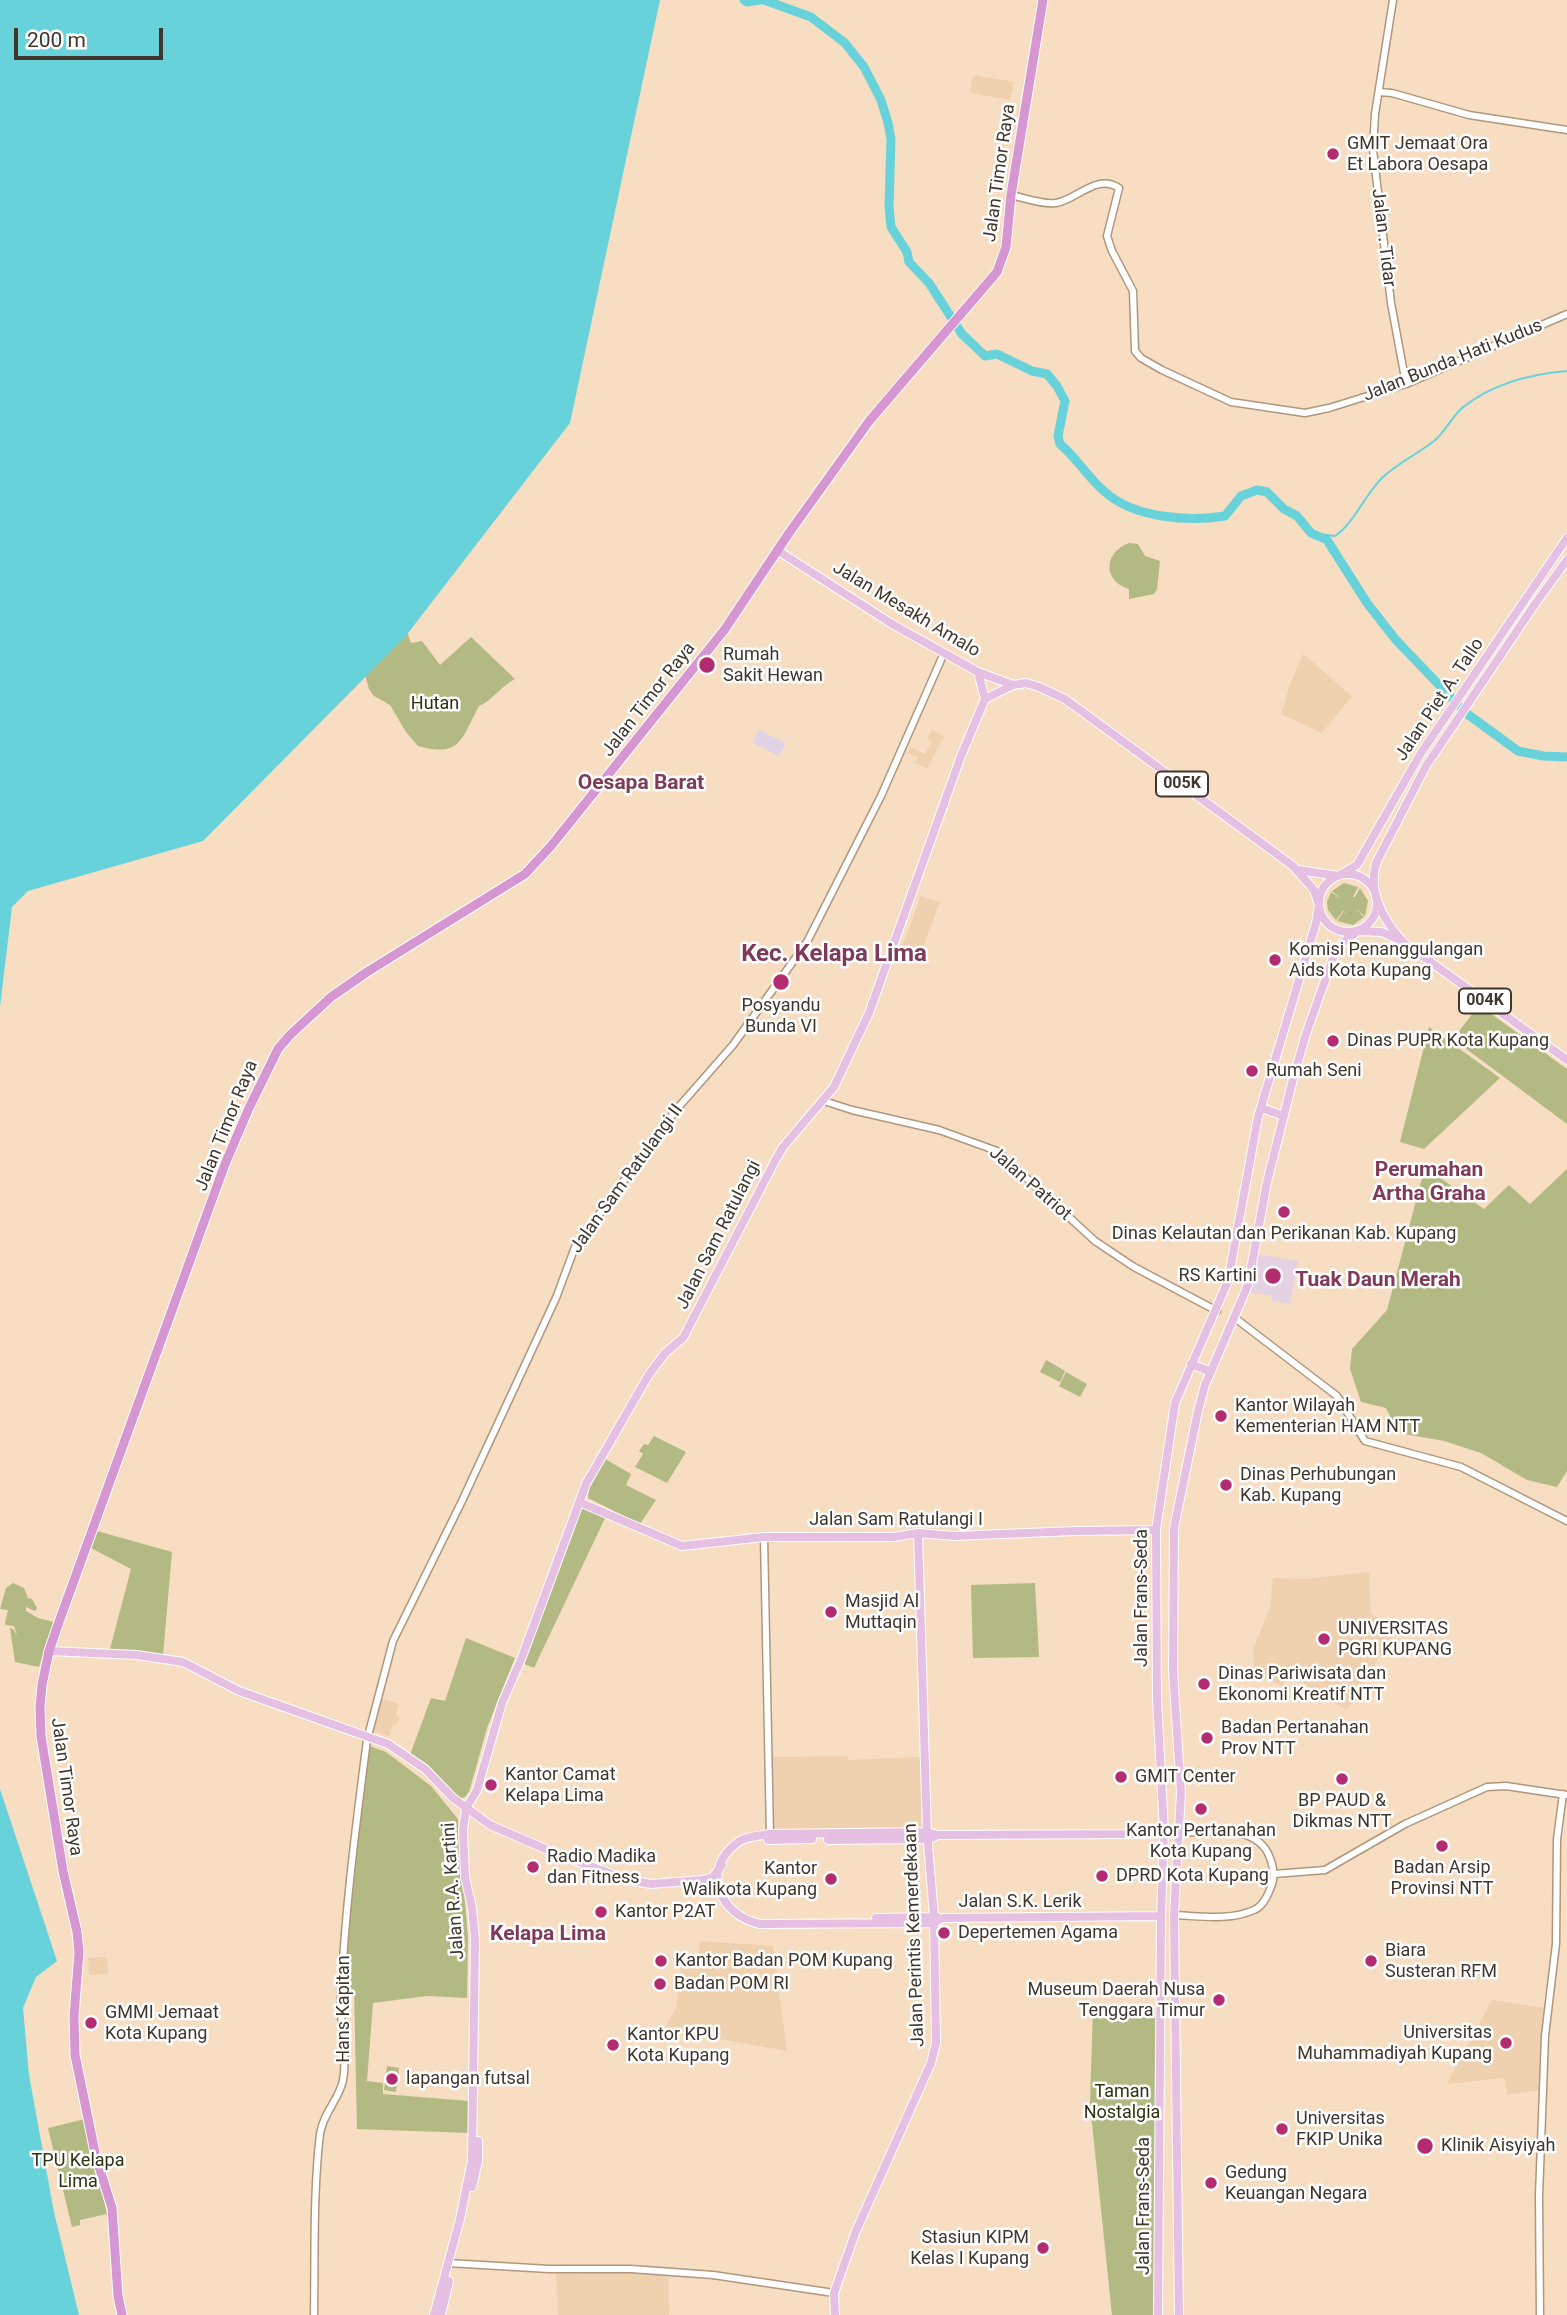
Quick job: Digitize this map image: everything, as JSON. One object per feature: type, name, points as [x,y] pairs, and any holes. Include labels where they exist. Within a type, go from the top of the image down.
[{"type":"highway","name":"Jalan Timor Raya","points":[[122,2315],[118,2296],[112,2208],[96,2157],[75,2055],[78,1932],[63,1871],[41,1736],[40,1695],[49,1651],[225,1164],[273,1058],[290,1035],[331,997],[500,891],[525,874],[539,860],[725,629],[870,420],[985,288],[1002,262],[1043,0]]},
{"type":"main road","name":"Jalan Piet A. Tallo","points":[[1377,896],[1373,875],[1377,861],[1414,788],[1567,538]]},
{"type":"main road","name":"Jalan Mesakh Amalo","points":[[778,550],[892,624],[978,672],[1013,685],[1026,683],[1039,687],[1065,699],[1299,870],[1314,890],[1319,905]]},
{"type":"main road","name":"Jalan Piet A. Tallo","points":[[1338,876],[1357,865],[1431,739],[1567,560]]},
{"type":"main road","points":[[978,672],[985,699],[1013,685]]},
{"type":"main road","name":"Jalan Sam Ratulangi","points":[[470,1813],[502,1703],[592,1472],[648,1376],[692,1322],[781,1151],[824,1101],[839,1079],[869,1013],[954,776],[985,699]]},
{"type":"main road","name":"Jalan Mesakh Amalo","points":[[1299,870],[1338,876]]},
{"type":"main road","points":[[1350,874],[1362,877],[1371,885],[1377,896],[1373,919],[1359,931],[1346,933],[1335,929],[1322,917],[1319,905],[1324,887],[1338,876],[1350,874]]},
{"type":"main road","name":"004K","points":[[1377,896],[1381,914],[1403,942]]},
{"type":"main road","name":"Jalan Frans-Seda","points":[[1158,2315],[1164,1832],[1157,1685],[1156,1530],[1175,1403],[1228,1281],[1261,1108],[1319,905]]},
{"type":"main road","name":"004K","points":[[1359,931],[1382,932],[1403,942],[1567,1060]]},
{"type":"main road","name":"Jalan Frans-Seda","points":[[1179,2315],[1174,1915],[1181,1793],[1173,1671],[1174,1528],[1198,1411],[1211,1372],[1248,1285],[1267,1182],[1306,1034],[1334,955],[1342,943],[1359,931]]},
{"type":"main road","points":[[1261,1108],[1284,1116]]},
{"type":"main road","points":[[1191,1364],[1211,1372]]},
{"type":"main road","name":"Jalan Sam Ratulangi I","points":[[579,1502],[682,1546],[764,1537],[894,1537],[918,1533],[954,1536],[1156,1530]]},
{"type":"main road","name":"Jalan Perintis Kemerdekaan","points":[[835,2315],[834,2293],[856,2231],[934,2054],[937,1919],[928,1836],[918,1533]]},
{"type":"main road","points":[[49,1651],[137,1655],[183,1662],[239,1691],[368,1738],[396,1752],[470,1813],[489,1825],[557,1854],[628,1880],[645,1883],[667,1884],[713,1877],[732,1848],[741,1840],[770,1837],[1164,1832]]},
{"type":"main road","points":[[1157,1672],[1166,1676],[1173,1671]]},
{"type":"main road","points":[[1157,1685],[1166,1681],[1175,1683]]},
{"type":"main road","name":"Jalan S.K. Lerik","points":[[470,1813],[558,1857],[629,1884],[645,1888],[713,1886],[731,1911],[740,1918],[760,1924],[1161,1916]]},
{"type":"main road","name":"Jalan R.A. Kartini","points":[[434,2315],[462,2219],[475,2160],[475,1939],[466,1877],[470,1813]]},
{"type":"main road","points":[[770,1837],[743,1845],[726,1864],[724,1890],[734,1906],[747,1916],[768,1920],[937,1919]]},
{"type":"main road","points":[[722,1865],[717,1882],[722,1898]]},
{"type":"main road","points":[[1161,2096],[1166,2099],[1177,2097]]},
{"type":"main road","points":[[1160,2112],[1177,2112]]},
{"type":"main road","name":"Jalan R.A. Kartini","points":[[441,2315],[450,2263]]},
{"type":"street","name":"Jalan . Tidar","points":[[1393,0],[1375,114],[1374,166],[1393,314],[1406,384]]},
{"type":"street","points":[[1379,92],[1469,115],[1567,130]]},
{"type":"street","name":"Jalan Bunda Hati Kudus","points":[[1011,195],[1052,204],[1100,184],[1112,184],[1119,188],[1108,227],[1108,239],[1133,291],[1135,351],[1141,358],[1162,370],[1231,402],[1296,413],[1317,411],[1406,384],[1567,314]]},
{"type":"street","name":"Jalan Sam Ratulangi II","points":[[368,1738],[393,1641],[460,1505],[555,1298],[575,1247],[676,1110],[733,1045],[807,942],[881,796],[944,653]]},
{"type":"street","name":"Jalan Patriot","points":[[824,1101],[939,1130],[997,1150],[1095,1241],[1126,1262],[1217,1311]]},
{"type":"street","points":[[1235,1318],[1337,1396],[1365,1441],[1461,1467],[1567,1521]]},
{"type":"street","points":[[764,1537],[770,1837]]},
{"type":"street","name":"Hans Kapitan","points":[[314,2315],[320,2132],[344,2078],[341,2015],[343,1959],[353,1846],[368,1738]]},
{"type":"street","points":[[1274,1874],[1325,1870],[1405,1824],[1487,1787],[1506,1786],[1565,1795],[1557,1839],[1556,1944],[1545,2036],[1538,2196],[1540,2315]]},
{"type":"street","points":[[1174,1915],[1215,1917],[1255,1910],[1266,1899],[1274,1881],[1268,1852],[1258,1839],[1234,1833],[1179,1833]]},
{"type":"street","points":[[450,2263],[700,2274],[834,2293]]},
{"type":"shaded area","points":[[973,75],[1014,82],[1010,100],[970,93]]},
{"type":"shaded area","points":[[1303,654],[1352,696],[1322,733],[1281,714]]},
{"type":"shaded area","points":[[759,730],[786,743],[779,756],[753,743]]},
{"type":"shaded area","points":[[932,730],[944,736],[927,769],[915,763],[918,757],[908,753],[911,747],[925,754],[932,742],[927,739]]},
{"type":"shaded area","points":[[921,896],[940,902],[919,958],[900,952]]},
{"type":"shaded area","name":"RS Kartini","points":[[1254,1254],[1298,1261],[1290,1304],[1271,1301],[1272,1296],[1248,1292]]},
{"type":"shaded area","name":"UNIVERSITAS PGRI KUPANG","points":[[1369,1572],[1371,1614],[1397,1628],[1347,1710],[1313,1691],[1292,1674],[1282,1686],[1258,1676],[1254,1671],[1253,1649],[1270,1608],[1273,1578],[1305,1579]]},
{"type":"shaded area","points":[[380,1698],[399,1704],[396,1715],[399,1718],[389,1736],[371,1731]]},
{"type":"shaded area","points":[[847,1756],[848,1760],[923,1757],[924,1828],[774,1831],[773,1757]]},
{"type":"shaded area","points":[[700,1941],[773,1946],[787,2051],[664,2029],[676,2009],[681,1960],[698,1961]]},
{"type":"shaded area","points":[[107,1957],[108,1974],[89,1975],[88,1958]]},
{"type":"shaded area","name":"Universitas Muhammadiyah Kupang","points":[[1492,2000],[1545,2008],[1540,2090],[1507,2095],[1505,2078],[1447,2084]]},
{"type":"shaded area","points":[[668,2271],[669,2315],[558,2315],[556,2274]]},
{"type":"green space","points":[[1129,543],[1138,544],[1145,556],[1160,561],[1154,594],[1129,599],[1129,589],[1114,580],[1109,566],[1111,559],[1121,547]]},
{"type":"green space","name":"Hutan","points":[[404,623],[411,643],[422,641],[440,665],[471,637],[515,679],[479,706],[463,736],[451,747],[432,749],[418,746],[390,705],[374,696],[369,689],[358,651]]},
{"type":"green space","points":[[1344,883],[1358,887],[1353,897],[1360,888],[1368,901],[1365,916],[1356,909],[1364,917],[1353,925],[1337,921],[1343,912],[1346,913],[1343,911],[1336,920],[1328,910],[1327,902],[1331,892],[1341,899],[1332,891]]},
{"type":"green space","points":[[1479,1005],[1567,1069],[1567,1124],[1453,1039]]},
{"type":"green space","points":[[1429,1027],[1500,1078],[1424,1149],[1400,1142]]},
{"type":"green space","points":[[1425,1167],[1484,1209],[1509,1185],[1530,1204],[1567,1169],[1567,1471],[1557,1487],[1527,1480],[1481,1453],[1444,1441],[1399,1433],[1386,1408],[1361,1402],[1350,1369],[1352,1349],[1387,1310]]},
{"type":"green space","points":[[1046,1360],[1065,1371],[1060,1382],[1040,1372]]},
{"type":"green space","points":[[1066,1372],[1087,1384],[1080,1397],[1059,1386]]},
{"type":"green space","points":[[654,1436],[686,1452],[667,1483],[635,1467],[643,1454],[639,1451],[644,1444],[648,1445]]},
{"type":"green space","points":[[605,1459],[631,1474],[626,1485],[656,1500],[640,1524],[588,1498],[589,1489]]},
{"type":"green space","points":[[582,1507],[606,1516],[534,1668],[522,1663]]},
{"type":"green space","points":[[97,1531],[172,1552],[163,1655],[110,1649],[131,1569],[91,1548]]},
{"type":"green space","points":[[13,1583],[24,1588],[37,1608],[35,1611],[26,1607],[26,1611],[38,1618],[54,1622],[39,1667],[15,1662],[10,1628],[17,1635],[14,1626],[5,1623],[8,1610],[0,1609],[6,1588]]},
{"type":"green space","points":[[1035,1583],[1039,1657],[973,1658],[971,1585]]},
{"type":"green space","points":[[466,1638],[515,1658],[487,1728],[469,1792],[458,1799],[410,1755],[431,1698],[445,1701]]},
{"type":"green space","points":[[369,1746],[386,1752],[431,1786],[458,1819],[468,1937],[467,1998],[427,1996],[373,2003],[367,2081],[383,2083],[383,2094],[469,2101],[470,2133],[357,2129],[354,1989],[345,1989],[355,1844]]},
{"type":"green space","name":"Taman Nostalgia","points":[[1093,2008],[1157,2008],[1154,2315],[1112,2315],[1090,2104]]},
{"type":"green space","name":"lapangan futsal","points":[[387,2066],[399,2068],[396,2092],[384,2090]]},
{"type":"green space","name":"TPU Kelapa Lima","points":[[85,2119],[107,2214],[80,2220],[80,2225],[72,2227],[48,2128]]},
{"type":"water","points":[[0,0],[660,0],[570,423],[405,637],[203,841],[28,891],[12,907],[0,1007]]},
{"type":"water","points":[[0,1789],[57,1961],[36,1977],[23,2008],[29,2075],[54,2212],[79,2315],[0,2315]]},
{"type":"waterway","points":[[744,0],[760,0]]},
{"type":"waterway","points":[[764,0],[811,17],[845,43],[864,67],[881,100],[888,123],[891,139],[891,227],[907,252],[909,262],[929,283],[962,334],[985,356],[997,354],[1032,371],[1047,374],[1065,401],[1058,436],[1060,444],[1105,492],[1131,508],[1178,518],[1225,516],[1241,496],[1257,490],[1267,492],[1284,509],[1297,516],[1311,533],[1327,540],[1367,603],[1396,640],[1466,713],[1518,751],[1567,757]]},
{"type":"waterway","points":[[1311,533],[1335,536],[1342,531],[1382,478],[1434,441],[1458,412],[1474,400],[1512,382],[1567,371]]},
{"type":"place","name":"GMIT Jemaat Ora Et Labora Oesapa","points":[[1333,154]]},
{"type":"place","name":"Rumah Sakit Hewan","points":[[707,665]]},
{"type":"place","name":"Komisi Penanggulangan Aids Kota Kupang","points":[[1275,960]]},
{"type":"place","name":"Posyandu Bunda VI","points":[[781,982]]},
{"type":"place","name":"Dinas PUPR Kota Kupang","points":[[1333,1041]]},
{"type":"place","name":"Rumah Seni","points":[[1252,1071]]},
{"type":"place","name":"Dinas Kelautan dan Perikanan Kab. Kupang","points":[[1284,1212]]},
{"type":"place","name":"RS Kartini","points":[[1273,1276]]},
{"type":"place","name":"Kantor Wilayah Kementerian HAM NTT","points":[[1221,1416]]},
{"type":"place","name":"Dinas Perhubungan Kab. Kupang","points":[[1226,1485]]},
{"type":"place","name":"Masjid Al Muttaqin","points":[[831,1612]]},
{"type":"place","name":"UNIVERSITAS PGRI KUPANG","points":[[1324,1639]]},
{"type":"place","name":"Dinas Pariwisata dan Ekonomi Kreatif NTT","points":[[1204,1684]]},
{"type":"place","name":"Badan Pertanahan Prov NTT","points":[[1207,1738]]},
{"type":"place","name":"GMIT Center","points":[[1121,1777]]},
{"type":"place","name":"BP PAUD & Dikmas NTT","points":[[1342,1779]]},
{"type":"place","name":"Kantor Camat Kelapa Lima","points":[[491,1785]]},
{"type":"place","name":"Kantor Pertanahan Kota Kupang","points":[[1201,1809]]},
{"type":"place","name":"Badan Arsip Provinsi NTT","points":[[1442,1846]]},
{"type":"place","name":"Radio Madika dan Fitness","points":[[533,1867]]},
{"type":"place","name":"DPRD Kota Kupang","points":[[1102,1876]]},
{"type":"place","name":"Kantor Walikota Kupang","points":[[831,1879]]},
{"type":"place","name":"Kantor P2AT","points":[[601,1912]]},
{"type":"place","name":"Depertemen Agama","points":[[944,1933]]},
{"type":"place","name":"Kantor Badan POM Kupang","points":[[661,1961]]},
{"type":"place","name":"Biara Susteran RFM","points":[[1371,1961]]},
{"type":"place","name":"Badan POM RI","points":[[660,1984]]},
{"type":"place","name":"Museum Daerah Nusa Tenggara Timur","points":[[1219,2000]]},
{"type":"place","name":"GMMI Jemaat Kota Kupang","points":[[91,2023]]},
{"type":"place","name":"Universitas Muhammadiyah Kupang","points":[[1506,2043]]},
{"type":"place","name":"Kantor KPU Kota Kupang","points":[[613,2045]]},
{"type":"place","name":"lapangan futsal","points":[[392,2079]]},
{"type":"place","name":"Universitas FKIP Unika","points":[[1282,2129]]},
{"type":"place","name":"Klinik Aisyiyah","points":[[1425,2146]]},
{"type":"place","name":"Gedung Keuangan Negara","points":[[1211,2183]]},
{"type":"place","name":"Stasiun KIPM Kelas I Kupang","points":[[1043,2248]]},
{"type":"district","name":"Oesapa Barat","points":[[641,784]]},
{"type":"district","name":"Kec. Kelapa Lima","points":[[834,955]]},
{"type":"district","name":"Perumahan Artha Graha","points":[[1429,1183]]},
{"type":"district","name":"Tuak Daun Merah","points":[[1378,1281]]},
{"type":"district","name":"Kelapa Lima","points":[[548,1935]]}]
